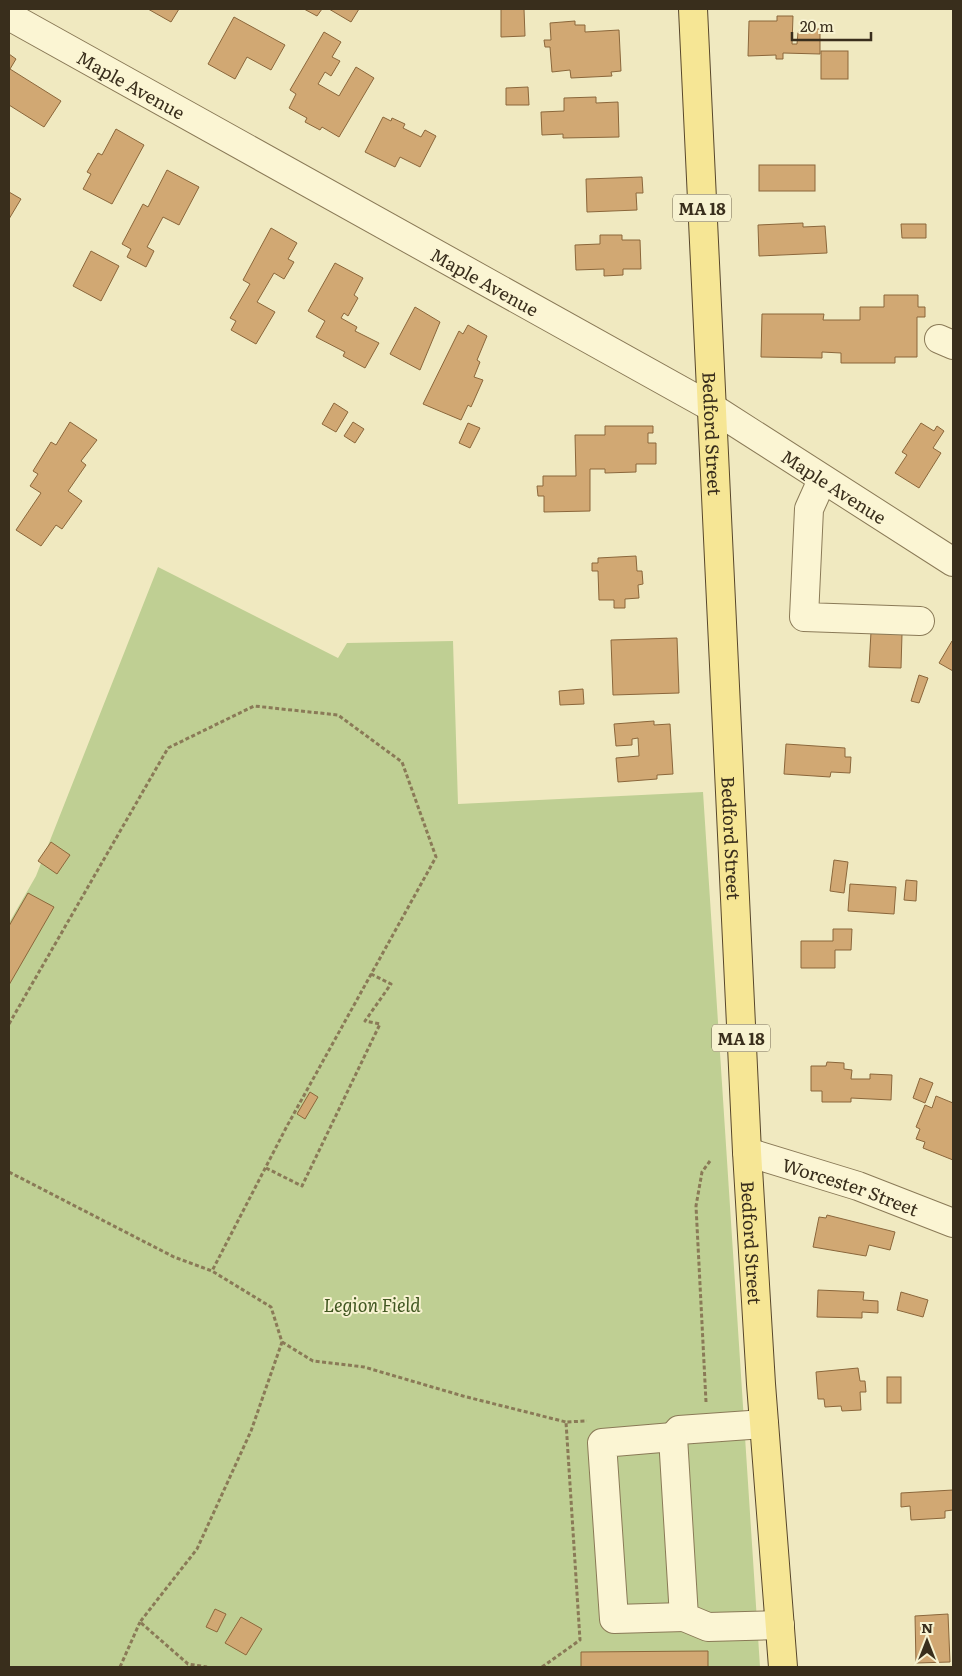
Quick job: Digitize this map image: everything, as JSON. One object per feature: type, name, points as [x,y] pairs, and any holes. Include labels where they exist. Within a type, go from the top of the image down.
[{"type":"main road","name":"Bedford Street","points":[[693,9],[747,1152],[764,1424],[783,1667]]},
{"type":"street","name":"Maple Avenue","points":[[9,16],[711,407],[822,480],[952,558]]},
{"type":"street","points":[[822,480],[809,509],[804,618],[920,620]]},
{"type":"street","name":"Worcester Street","points":[[747,1152],[858,1186],[953,1223]]},
{"type":"street","points":[[684,1617],[673,1438],[679,1430],[764,1424]]},
{"type":"street","points":[[673,1438],[602,1443],[614,1619],[684,1617],[708,1627],[780,1625]]},
{"type":"path","points":[[9,1024],[168,748],[254,706],[338,715],[402,762],[436,857],[266,1168],[212,1272]]},
{"type":"path","points":[[266,1168],[302,1186],[380,1024],[365,1021],[391,984],[371,974]]},
{"type":"path","points":[[706,1408],[696,1206],[702,1172],[710,1161]]},
{"type":"path","points":[[9,1172],[174,1257],[212,1272],[271,1307],[282,1342],[251,1431],[197,1549],[140,1622],[120,1667]]},
{"type":"path","points":[[282,1342],[312,1361],[364,1366],[463,1396],[566,1422]]},
{"type":"path","points":[[140,1622],[188,1664],[207,1667]]},
{"type":"path","points":[[542,1667],[580,1640]]},
{"type":"green space","name":"Legion Field","points":[[158,567],[338,658],[347,643],[453,641],[458,804],[703,792],[760,1667],[9,1667],[9,923],[36,876]]},
{"type":"building","points":[[148,9],[179,9],[171,22]]},
{"type":"building","points":[[304,9],[322,9],[317,16]]},
{"type":"building","points":[[329,9],[359,9],[351,22]]},
{"type":"building","points":[[501,9],[524,9],[525,36],[501,37]]},
{"type":"building","points":[[777,16],[793,16],[792,44],[797,44],[798,32],[804,32],[804,29],[820,29],[820,54],[783,53],[783,59],[776,59],[776,55],[748,56],[749,21],[777,21]]},
{"type":"building","points":[[234,17],[285,45],[271,70],[247,57],[235,79],[208,64]]},
{"type":"building","points":[[575,21],[575,25],[585,25],[585,32],[619,30],[621,71],[611,72],[612,76],[571,78],[570,70],[552,72],[550,47],[545,47],[544,40],[551,40],[550,23]]},
{"type":"building","points":[[324,32],[341,42],[332,57],[340,61],[331,76],[325,72],[318,84],[339,96],[356,67],[374,78],[339,137],[322,127],[320,130],[305,122],[307,118],[289,108],[296,94],[290,90]]},
{"type":"building","points":[[821,51],[848,51],[848,79],[821,79]]},
{"type":"building","points":[[9,54],[16,59],[10,69],[61,101],[44,127],[9,105]]},
{"type":"building","points":[[528,87],[529,105],[506,105],[506,88]]},
{"type":"building","points":[[596,97],[596,103],[618,102],[619,137],[563,138],[563,134],[542,135],[541,112],[564,111],[564,98]]},
{"type":"building","points":[[383,117],[391,121],[392,118],[405,124],[403,128],[421,137],[425,130],[436,136],[420,167],[400,157],[395,167],[365,152]]},
{"type":"building","points":[[116,129],[144,145],[112,204],[83,189],[91,174],[87,172],[98,153],[102,155]]},
{"type":"building","points":[[759,165],[815,165],[815,191],[759,191]]},
{"type":"building","points":[[167,170],[199,187],[179,225],[163,217],[147,247],[154,251],[146,267],[127,257],[131,249],[122,244],[143,204],[148,207]]},
{"type":"building","points":[[642,177],[643,193],[636,193],[637,210],[587,212],[586,179]]},
{"type":"building","points":[[9,192],[21,199],[9,219]]},
{"type":"building","points":[[803,223],[803,227],[825,226],[827,253],[759,256],[758,225]]},
{"type":"building","points":[[901,224],[926,224],[926,238],[902,238]]},
{"type":"building","points":[[271,228],[297,243],[288,259],[294,262],[284,279],[274,273],[257,302],[275,312],[256,344],[231,330],[236,321],[230,318],[250,284],[243,280]]},
{"type":"building","points":[[600,235],[622,235],[622,240],[640,240],[641,269],[623,269],[623,275],[604,276],[604,269],[576,270],[575,245],[600,244]]},
{"type":"building","points":[[91,251],[119,266],[101,301],[73,286]]},
{"type":"building","points":[[335,263],[363,278],[354,295],[358,298],[348,316],[344,313],[341,318],[357,327],[355,331],[379,343],[365,368],[343,356],[345,352],[316,337],[325,321],[308,311]]},
{"type":"building","points":[[884,295],[918,295],[918,307],[925,307],[925,317],[917,317],[917,357],[895,357],[895,363],[841,363],[841,353],[822,352],[822,358],[761,357],[762,314],[824,314],[823,320],[860,320],[860,307],[884,307]]},
{"type":"building","points":[[415,307],[440,322],[420,370],[390,354]]},
{"type":"building","points":[[468,325],[487,336],[477,360],[480,362],[474,377],[483,380],[471,407],[468,405],[461,420],[423,404],[459,331],[463,334]]},
{"type":"building","points":[[334,403],[348,412],[336,432],[322,424]]},
{"type":"building","points":[[70,422],[97,440],[81,461],[86,465],[68,491],[82,501],[62,529],[56,525],[41,546],[16,530],[41,493],[30,486],[38,474],[33,471],[51,442],[56,445]]},
{"type":"building","points":[[353,422],[364,429],[355,443],[344,436]]},
{"type":"building","points":[[468,423],[480,428],[470,448],[459,443]]},
{"type":"building","points":[[921,423],[934,431],[937,426],[944,431],[933,448],[941,453],[919,488],[895,473],[907,455],[902,452]]},
{"type":"building","points":[[605,426],[653,426],[653,433],[648,433],[648,443],[656,443],[656,464],[636,464],[636,472],[605,473],[605,469],[590,469],[590,511],[544,512],[544,496],[538,496],[537,486],[543,486],[543,476],[576,476],[575,435],[605,435]]},
{"type":"building","points":[[636,556],[637,571],[642,571],[643,584],[638,585],[639,598],[625,599],[625,608],[614,608],[614,600],[599,600],[598,571],[592,571],[592,563],[598,563],[598,558]]},
{"type":"building","points":[[871,632],[902,634],[901,668],[869,667]]},
{"type":"building","points":[[677,638],[679,693],[613,695],[611,640]]},
{"type":"building","points":[[953,642],[953,671],[939,663]]},
{"type":"building","points":[[919,675],[928,678],[919,703],[911,701]]},
{"type":"building","points":[[583,689],[584,704],[560,705],[559,691]]},
{"type":"building","points":[[654,721],[654,725],[670,724],[673,774],[657,775],[657,779],[618,782],[616,758],[639,756],[638,738],[632,739],[632,745],[616,746],[614,724]]},
{"type":"building","points":[[786,744],[845,748],[845,757],[851,757],[850,773],[831,772],[830,777],[784,774]]},
{"type":"building","points":[[51,842],[70,855],[57,874],[38,861]]},
{"type":"building","points":[[834,860],[848,862],[844,893],[830,891]]},
{"type":"building","points":[[906,880],[917,881],[916,901],[904,900]]},
{"type":"building","points":[[850,884],[896,887],[894,914],[848,911]]},
{"type":"building","points":[[28,893],[54,907],[9,985],[9,926]]},
{"type":"building","points":[[833,929],[852,929],[851,950],[835,950],[835,968],[801,968],[801,941],[833,941]]},
{"type":"building","points":[[827,1062],[844,1063],[844,1069],[852,1070],[851,1079],[870,1079],[870,1074],[892,1075],[891,1100],[851,1098],[851,1102],[822,1102],[822,1091],[811,1091],[811,1066],[826,1066]]},
{"type":"building","points":[[920,1078],[933,1083],[925,1103],[913,1098]]},
{"type":"building","points":[[310,1092],[318,1097],[305,1119],[297,1114]]},
{"type":"building","points":[[936,1096],[953,1103],[953,1160],[923,1148],[925,1142],[916,1139],[920,1129],[916,1127],[925,1105],[932,1108]]},
{"type":"building","points":[[827,1215],[895,1232],[890,1250],[869,1245],[866,1256],[813,1247],[819,1217],[826,1218]]},
{"type":"building","points":[[818,1290],[864,1292],[863,1300],[878,1301],[878,1313],[862,1312],[862,1318],[817,1317]]},
{"type":"building","points":[[901,1292],[928,1300],[923,1317],[897,1310]]},
{"type":"building","points":[[858,1368],[860,1381],[865,1381],[866,1392],[860,1392],[861,1410],[842,1411],[841,1406],[825,1407],[824,1399],[818,1399],[816,1372]]},
{"type":"building","points":[[887,1377],[901,1377],[901,1403],[887,1403]]},
{"type":"building","points":[[953,1490],[953,1510],[945,1511],[945,1518],[911,1520],[910,1506],[901,1507],[901,1493]]},
{"type":"building","points":[[215,1609],[226,1614],[217,1632],[206,1627]]},
{"type":"building","points":[[948,1614],[950,1662],[916,1663],[915,1616]]},
{"type":"building","points":[[241,1617],[262,1629],[246,1655],[225,1643]]},
{"type":"building","points":[[708,1651],[708,1667],[581,1667],[581,1652]]}]
